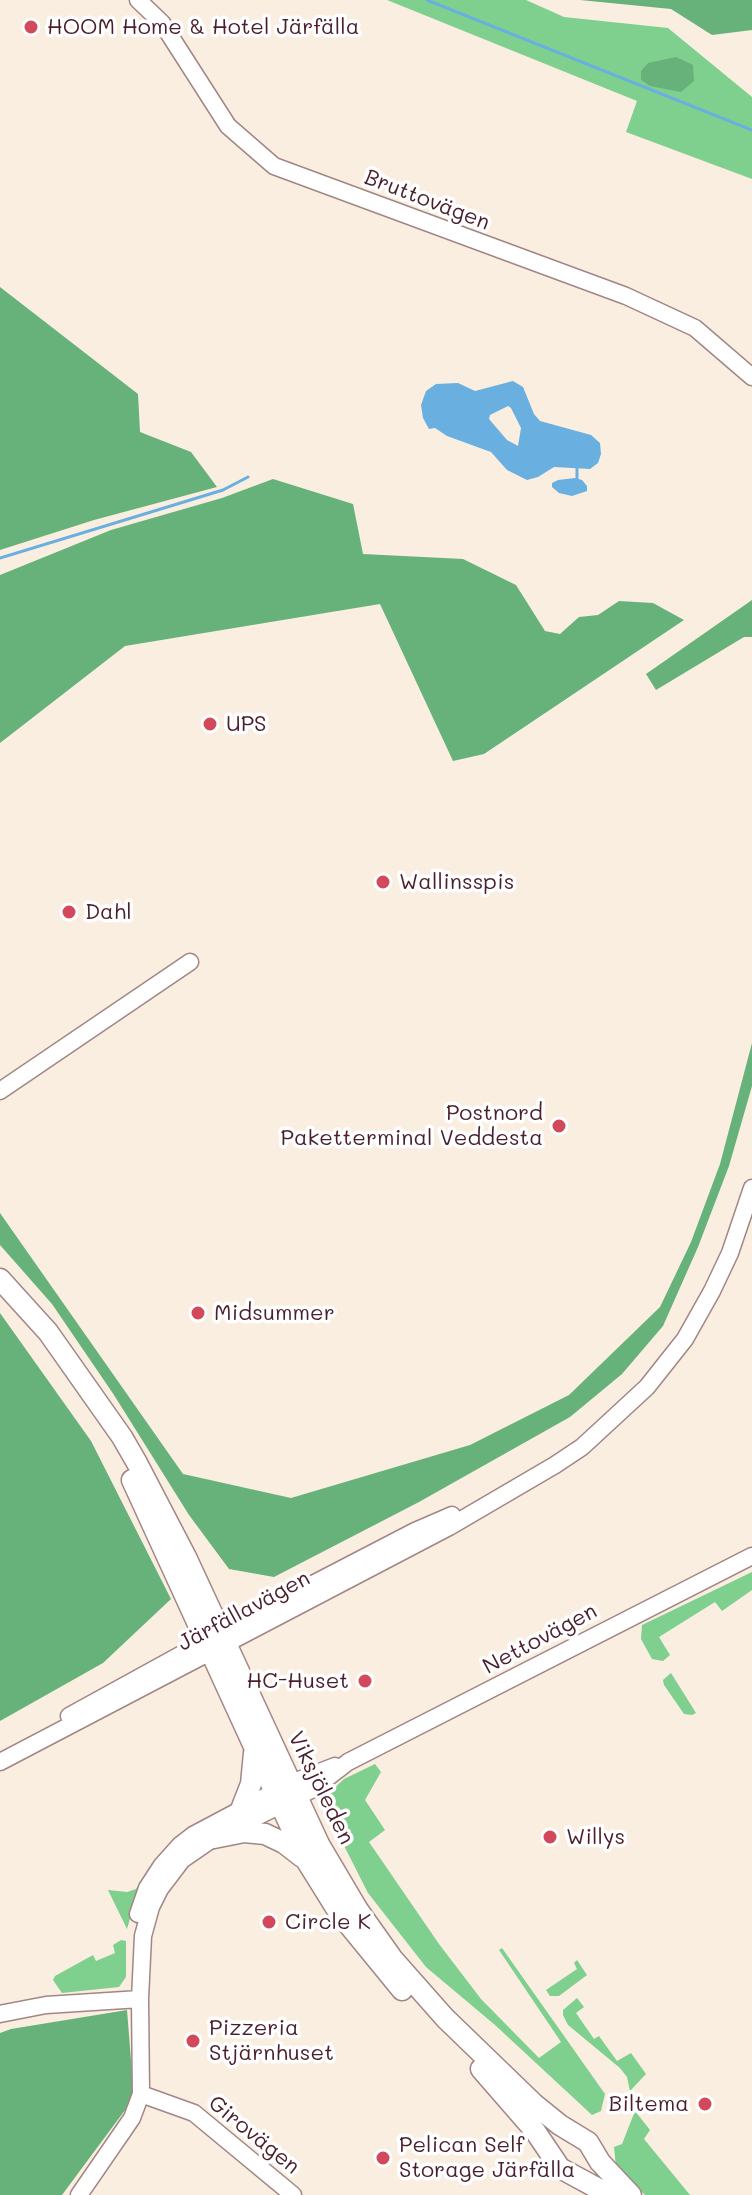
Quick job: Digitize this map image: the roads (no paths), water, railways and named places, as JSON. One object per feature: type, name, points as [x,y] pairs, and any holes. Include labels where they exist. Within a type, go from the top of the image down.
[{"type":"main road","name":"Viksjöleden","points":[[0,1279],[48,1332],[122,1437],[149,1484],[216,1643],[285,1794],[306,1860],[339,1913],[383,1970],[484,2071],[534,2116],[561,2154]]},
{"type":"main road","name":"Viksjöleden","points":[[216,1643],[254,1749],[392,1958],[445,2018],[534,2104],[576,2136]]},
{"type":"main road","points":[[242,1807],[251,1784],[254,1749]]},
{"type":"main road","points":[[214,1838],[244,1832],[265,1834],[284,1843],[306,1860]]},
{"type":"main road","name":"Viksjöleden","points":[[484,2071],[535,2131],[560,2168],[610,2195]]},
{"type":"main road","points":[[617,2195],[604,2183],[568,2165],[561,2154],[563,2142],[576,2136],[588,2142],[594,2154],[631,2195]]},
{"type":"main road","points":[[577,2169],[588,2166],[594,2154]]},
{"type":"street","name":"Bruttovägen","points":[[138,0],[162,23],[228,126],[274,166],[626,296],[695,328],[752,377]]},
{"type":"street","points":[[0,1091],[190,962]]},
{"type":"street","name":"Järfällavägen","points":[[0,1761],[95,1699],[216,1643],[449,1527],[582,1447],[647,1387],[685,1339],[730,1253],[751,1193]]},
{"type":"street","name":"Nettovägen","points":[[285,1794],[752,1556]]},
{"type":"street","points":[[140,1999],[134,1972],[133,1940],[147,1888],[180,1845],[242,1807],[285,1794]]},
{"type":"street","points":[[79,2195],[132,2118],[141,2094],[143,1936],[151,1907],[172,1871],[195,1850],[285,1794]]},
{"type":"street","points":[[0,2014],[46,2005],[140,1999]]},
{"type":"street","name":"Girovägen","points":[[141,2094],[194,2113],[293,2195]]},
{"type":"water","points":[[513,381],[523,387],[540,421],[591,435],[600,443],[598,463],[590,469],[554,467],[527,480],[507,470],[491,452],[447,436],[435,428],[429,429],[421,405],[426,391],[436,384],[458,383],[475,391]],"holes":[[[508,406],[521,428],[518,446],[507,440],[489,419],[490,415]]]},
{"type":"water","points":[[558,480],[582,480],[587,491],[572,496],[559,493],[552,487],[552,483]]},
{"type":"waterway","points":[[427,0],[752,130]]},
{"type":"waterway","points":[[577,468],[577,479]]},
{"type":"waterway","points":[[0,558],[223,490],[248,477]]},
{"type":"place","name":"HOOM Home & Hotel Järfälla","points":[[31,27]]},
{"type":"place","name":"UPS","points":[[210,724]]},
{"type":"place","name":"Wallinsspis","points":[[383,882]]},
{"type":"place","name":"Dahl","points":[[69,912]]},
{"type":"place","name":"Postnord Paketterminal Veddesta","points":[[559,1126]]},
{"type":"place","name":"Midsummer","points":[[198,1313]]},
{"type":"place","name":"HC-Huset","points":[[365,1681]]},
{"type":"place","name":"Willys","points":[[550,1837]]},
{"type":"place","name":"Circle K","points":[[269,1922]]},
{"type":"place","name":"Pizzeria Stjärnhuset","points":[[193,2041]]},
{"type":"place","name":"Biltema","points":[[705,2104]]},
{"type":"place","name":"Pelican Self Storage Järfälla","points":[[383,2158]]}]
